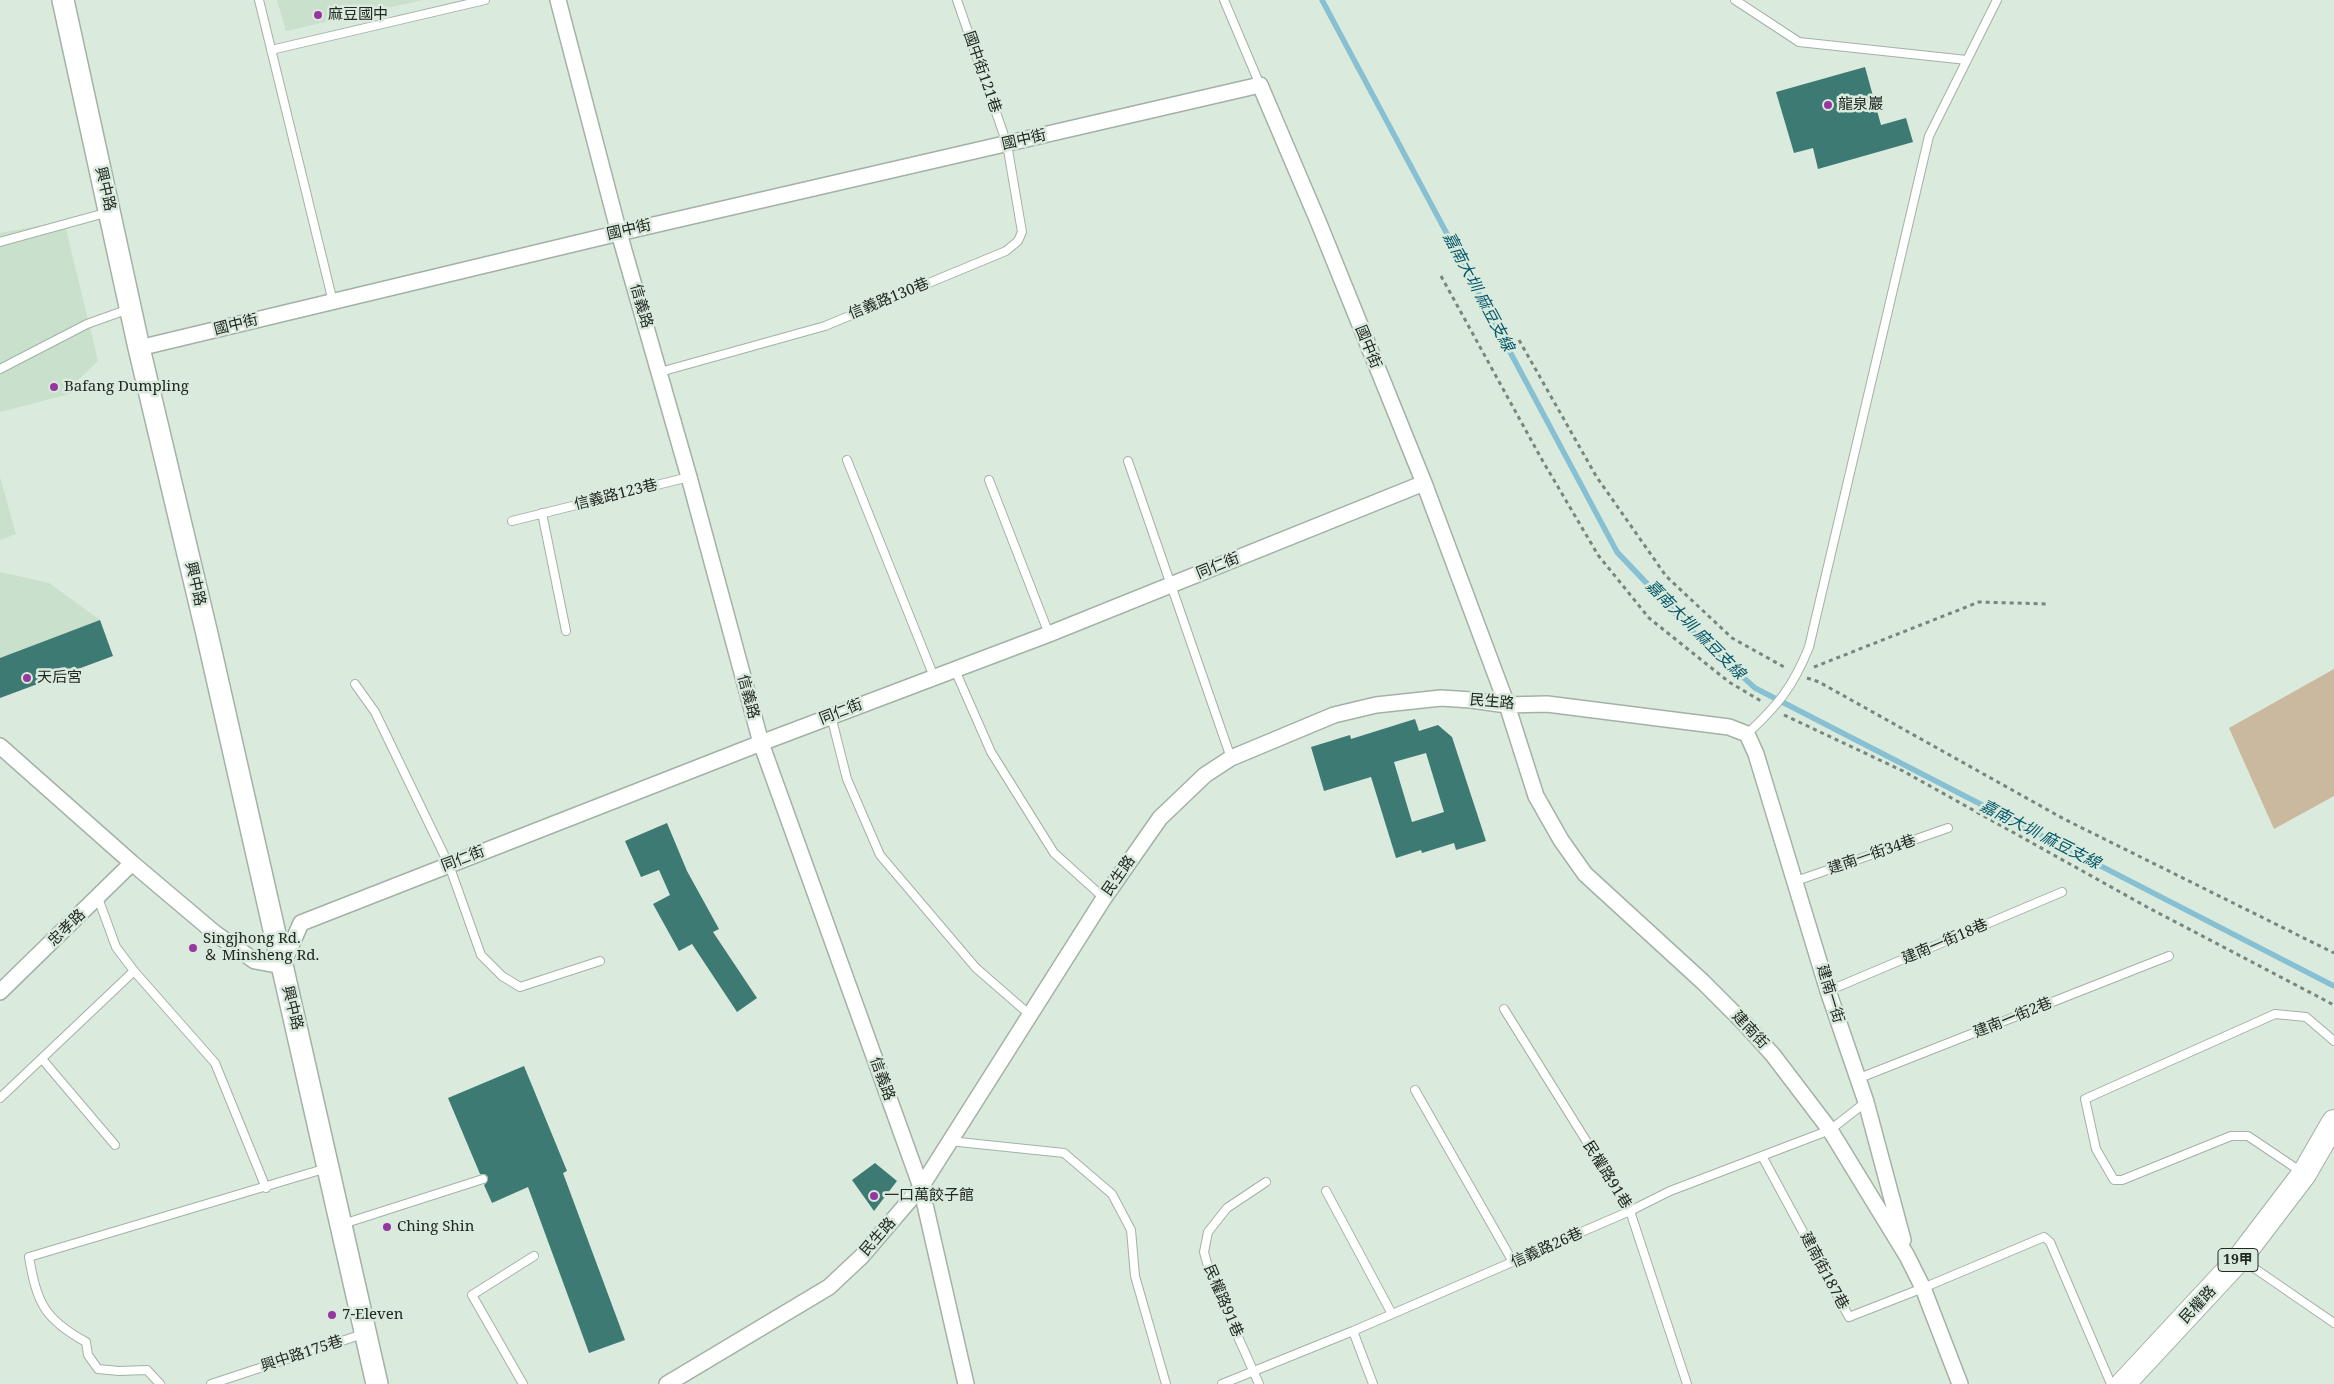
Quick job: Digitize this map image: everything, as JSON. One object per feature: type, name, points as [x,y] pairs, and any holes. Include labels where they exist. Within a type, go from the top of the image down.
[{"type":"main road","name":"興中路","points":[[63,0],[139,348],[330,1167],[377,1384]]},
{"type":"main road","name":"民權路","points":[[2123,1384],[2240,1258],[2304,1174],[2333,1126]]},
{"type":"street","name":"信義路","points":[[558,0],[619,232],[660,372],[761,742],[921,1187],[966,1384]]},
{"type":"street","name":"國中街","points":[[139,348],[619,232],[1260,85],[1318,221],[1424,483],[1507,705]]},
{"type":"street","name":"同仁街","points":[[282,966],[301,922],[761,742],[1049,634],[1424,483]]},
{"type":"street","name":"民生路","points":[[668,1384],[829,1288],[862,1256],[921,1187],[1104,898],[1160,818],[1199,780],[1231,758],[1334,715],[1376,705],[1441,698],[1507,705],[1547,704],[1730,726],[1747,734]]},
{"type":"street","name":"建南街","points":[[1507,705],[1536,796],[1561,840],[1585,874],[1610,899],[1703,982],[1745,1024],[1773,1056],[1830,1130],[1908,1256],[1923,1288],[1960,1384]]},
{"type":"street","name":"建南一街","points":[[1747,734],[1756,754],[1828,991],[1866,1102],[1908,1256]]},
{"type":"street","points":[[0,746],[132,864],[216,934],[255,961],[282,966]]},
{"type":"street","name":"忠孝路","points":[[2,987],[132,864]]},
{"type":"lane","points":[[259,0],[333,302]]},
{"type":"lane","points":[[271,50],[485,0]]},
{"type":"lane","name":"國中街121巷","points":[[957,0],[1007,144]]},
{"type":"lane","points":[[1224,0],[1260,85]]},
{"type":"lane","points":[[1735,0],[1800,42],[1967,60]]},
{"type":"lane","points":[[1747,734],[1774,709],[1798,675],[1809,647],[1929,136],[1997,0]]},
{"type":"lane","name":"信義路130巷","points":[[660,372],[825,326],[1006,251],[1018,241],[1022,232],[1007,144]]},
{"type":"lane","points":[[0,242],[110,211]]},
{"type":"lane","points":[[0,370],[87,324],[131,308]]},
{"type":"lane","points":[[847,460],[934,677]]},
{"type":"lane","points":[[1128,461],[1231,758]]},
{"type":"lane","name":"信義路123巷","points":[[512,521],[689,477]]},
{"type":"lane","points":[[989,480],[1049,634]]},
{"type":"lane","points":[[542,513],[566,631]]},
{"type":"lane","points":[[955,670],[991,752],[1054,853],[1104,898]]},
{"type":"lane","points":[[356,684],[375,712],[449,865],[481,955],[502,976],[520,987],[600,961]]},
{"type":"lane","points":[[831,716],[847,779],[880,855],[976,968],[1030,1014]]},
{"type":"lane","name":"建南一街34巷","points":[[1796,881],[1948,828]]},
{"type":"lane","name":"建南一街18巷","points":[[1828,991],[2062,892]]},
{"type":"lane","points":[[98,898],[116,947],[134,972],[215,1063],[266,1188]]},
{"type":"lane","name":"建南一街2巷","points":[[1858,1079],[2169,956]]},
{"type":"lane","points":[[0,1098],[134,972]]},
{"type":"lane","name":"民權路91巷","points":[[1504,1009],[1630,1211],[1686,1384]]},
{"type":"lane","points":[[2304,1174],[2248,1136],[2231,1136],[2122,1180],[2114,1180],[2096,1149],[2085,1099],[2275,1014],[2306,1017],[2334,1041]]},
{"type":"lane","points":[[42,1059],[115,1145]]},
{"type":"lane","points":[[1415,1090],[1513,1262]]},
{"type":"lane","name":"信義路26巷","points":[[1222,1384],[1353,1331],[1630,1211],[1670,1191],[1830,1130],[1866,1102]]},
{"type":"lane","points":[[949,1141],[1064,1153],[1112,1194],[1131,1230],[1135,1276],[1166,1384]]},
{"type":"lane","name":"建南街187巷","points":[[1762,1156],[1849,1317],[1923,1288]]},
{"type":"lane","points":[[160,1384],[147,1370],[119,1371],[98,1369],[88,1355],[86,1342],[53,1321],[35,1291],[29,1258],[266,1188],[330,1167]]},
{"type":"lane","points":[[343,1224],[483,1179]]},
{"type":"lane","name":"民權路91巷","points":[[1258,1384],[1210,1274],[1204,1252],[1208,1232],[1228,1208],[1266,1182]]},
{"type":"lane","points":[[1326,1191],[1392,1314]]},
{"type":"lane","points":[[1923,1288],[2044,1237],[2050,1242],[2111,1384]]},
{"type":"lane","points":[[522,1384],[472,1295],[534,1256]]},
{"type":"lane","points":[[2240,1258],[2334,1323]]},
{"type":"lane","points":[[1353,1331],[1373,1384]]},
{"type":"lane","name":"興中路175巷","points":[[210,1384],[366,1333]]},
{"type":"path","points":[[1441,276],[1541,458],[1598,555],[1649,618],[1729,682],[1774,709],[1903,771],[2147,907],[2334,1005]]},
{"type":"path","points":[[1519,340],[1596,476],[1666,576],[1732,638],[1798,675],[1828,687],[2064,820],[2334,953]]},
{"type":"path","points":[[1798,675],[1827,660],[1979,602],[2049,604]]},
{"type":"shaded area","name":"麻豆國中","points":[[277,0],[423,0],[286,31]]},
{"type":"shaded area","points":[[64,221],[98,361],[77,381],[81,391],[0,412],[0,233]]},
{"type":"shaded area","points":[[0,477],[16,534],[0,540]]},
{"type":"shaded area","points":[[0,572],[49,583],[100,620],[0,658]]},
{"type":"shaded area","points":[[2334,669],[2334,796],[2274,829],[2229,728]]},
{"type":"building","name":"龍泉巖","points":[[1865,67],[1881,125],[1906,118],[1913,142],[1818,169],[1813,148],[1794,153],[1776,92]]},
{"type":"building","name":"天后宮","points":[[100,620],[113,656],[0,698],[0,658]]},
{"type":"building","points":[[1415,719],[1419,731],[1438,725],[1452,737],[1486,841],[1456,850],[1454,843],[1422,853],[1421,850],[1396,858],[1371,777],[1324,791],[1311,747],[1350,735],[1351,739]],"holes":[[[1426,753],[1444,812],[1412,822],[1394,762]]]},
{"type":"building","points":[[667,823],[687,871],[719,929],[713,932],[757,998],[737,1012],[692,944],[679,951],[653,904],[670,895],[659,870],[641,877],[625,841]]},
{"type":"building","points":[[524,1066],[567,1171],[563,1173],[625,1340],[589,1353],[528,1187],[492,1203],[484,1185],[488,1177],[485,1174],[480,1174],[448,1098]]},
{"type":"building","name":"一口萬餃子館","points":[[875,1163],[897,1181],[874,1211],[852,1180]]},
{"type":"waterway","name":"嘉南大圳 麻豆支線","points":[[1322,0],[1617,552],[1691,630],[1755,688],[2334,986]]},
{"type":"place","name":"麻豆國中","points":[[318,15]]},
{"type":"place","name":"龍泉巖","points":[[1828,105]]},
{"type":"place","name":"Bafang Dumpling","points":[[54,387]]},
{"type":"place","name":"天后宮","points":[[27,678]]},
{"type":"place","name":"Singjhong Rd. ＆ Minsheng Rd.","points":[[193,948]]},
{"type":"place","name":"一口萬餃子館","points":[[874,1196]]},
{"type":"place","name":"Ching Shin","points":[[387,1227]]},
{"type":"place","name":"7-Eleven","points":[[332,1315]]}]
